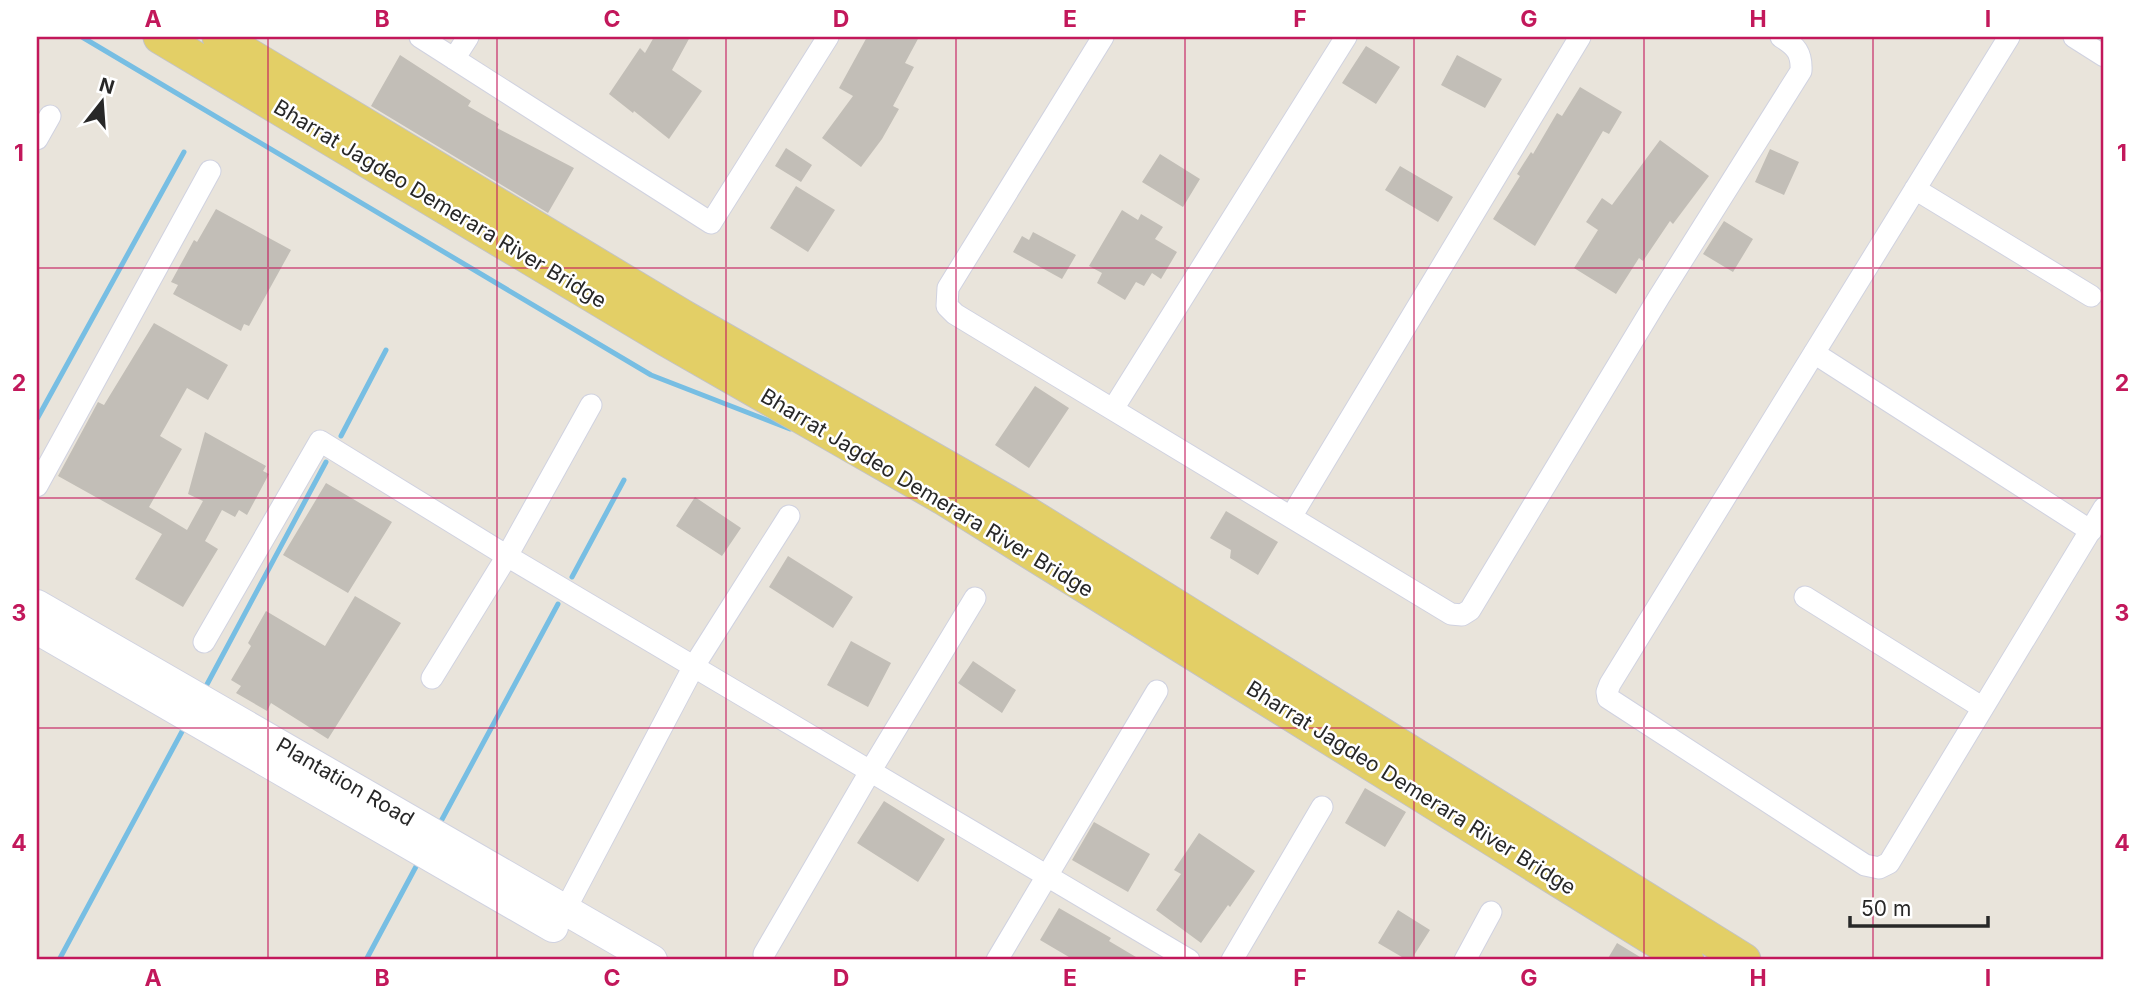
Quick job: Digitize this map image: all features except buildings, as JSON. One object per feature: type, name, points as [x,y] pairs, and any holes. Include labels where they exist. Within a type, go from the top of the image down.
[{"type":"main road","name":"Bharrat Jagdeo Demerara River Bridge","points":[[160,37],[667,340],[943,498],[1687,960]]},
{"type":"main road","name":"Bharrat Jagdeo Demerara River Bridge","points":[[219,37],[684,317],[1022,510],[1744,960]]},
{"type":"street","points":[[420,37],[711,223],[826,38]]},
{"type":"street","points":[[454,59],[468,37]]},
{"type":"street","points":[[1103,37],[948,288],[947,306],[955,314],[1451,614],[1462,615],[1470,610],[1659,297],[1801,71],[1802,56],[1791,39]]},
{"type":"street","points":[[1113,409],[1346,37]]},
{"type":"street","points":[[1291,517],[1580,37]]},
{"type":"street","points":[[2009,37],[1610,684],[1608,698],[1865,865],[1879,868],[1889,863],[2104,508]]},
{"type":"street","points":[[2074,37],[2104,56]]},
{"type":"street","points":[[37,139],[50,116]]},
{"type":"street","points":[[37,486],[210,171]]},
{"type":"street","points":[[1915,189],[2091,296]]},
{"type":"street","points":[[1814,353],[2091,531]]},
{"type":"street","points":[[432,678],[507,556],[591,405]]},
{"type":"street","points":[[204,642],[320,441],[507,556],[1189,960]]},
{"type":"street","points":[[565,910],[694,666],[789,516]]},
{"type":"street","points":[[1805,597],[1983,708]]},
{"type":"street","points":[[764,954],[975,598]]},
{"type":"street","name":"Plantation Road","points":[[37,605],[652,960]]},
{"type":"street","name":"Plantation Road","points":[[37,629],[611,960]]},
{"type":"street","points":[[997,960],[1157,691]]},
{"type":"street","points":[[1232,960],[1322,807]]},
{"type":"street","points":[[1465,960],[1491,912]]},
{"type":"waterway","points":[[82,37],[651,375],[790,429]]},
{"type":"waterway","points":[[37,419],[184,152]]},
{"type":"waterway","points":[[341,436],[386,350]]},
{"type":"waterway","points":[[204,690],[326,462]]},
{"type":"waterway","points":[[572,577],[624,480]]},
{"type":"waterway","points":[[439,825],[558,604]]},
{"type":"waterway","points":[[59,960],[185,726]]},
{"type":"waterway","points":[[366,960],[419,861]]}]
